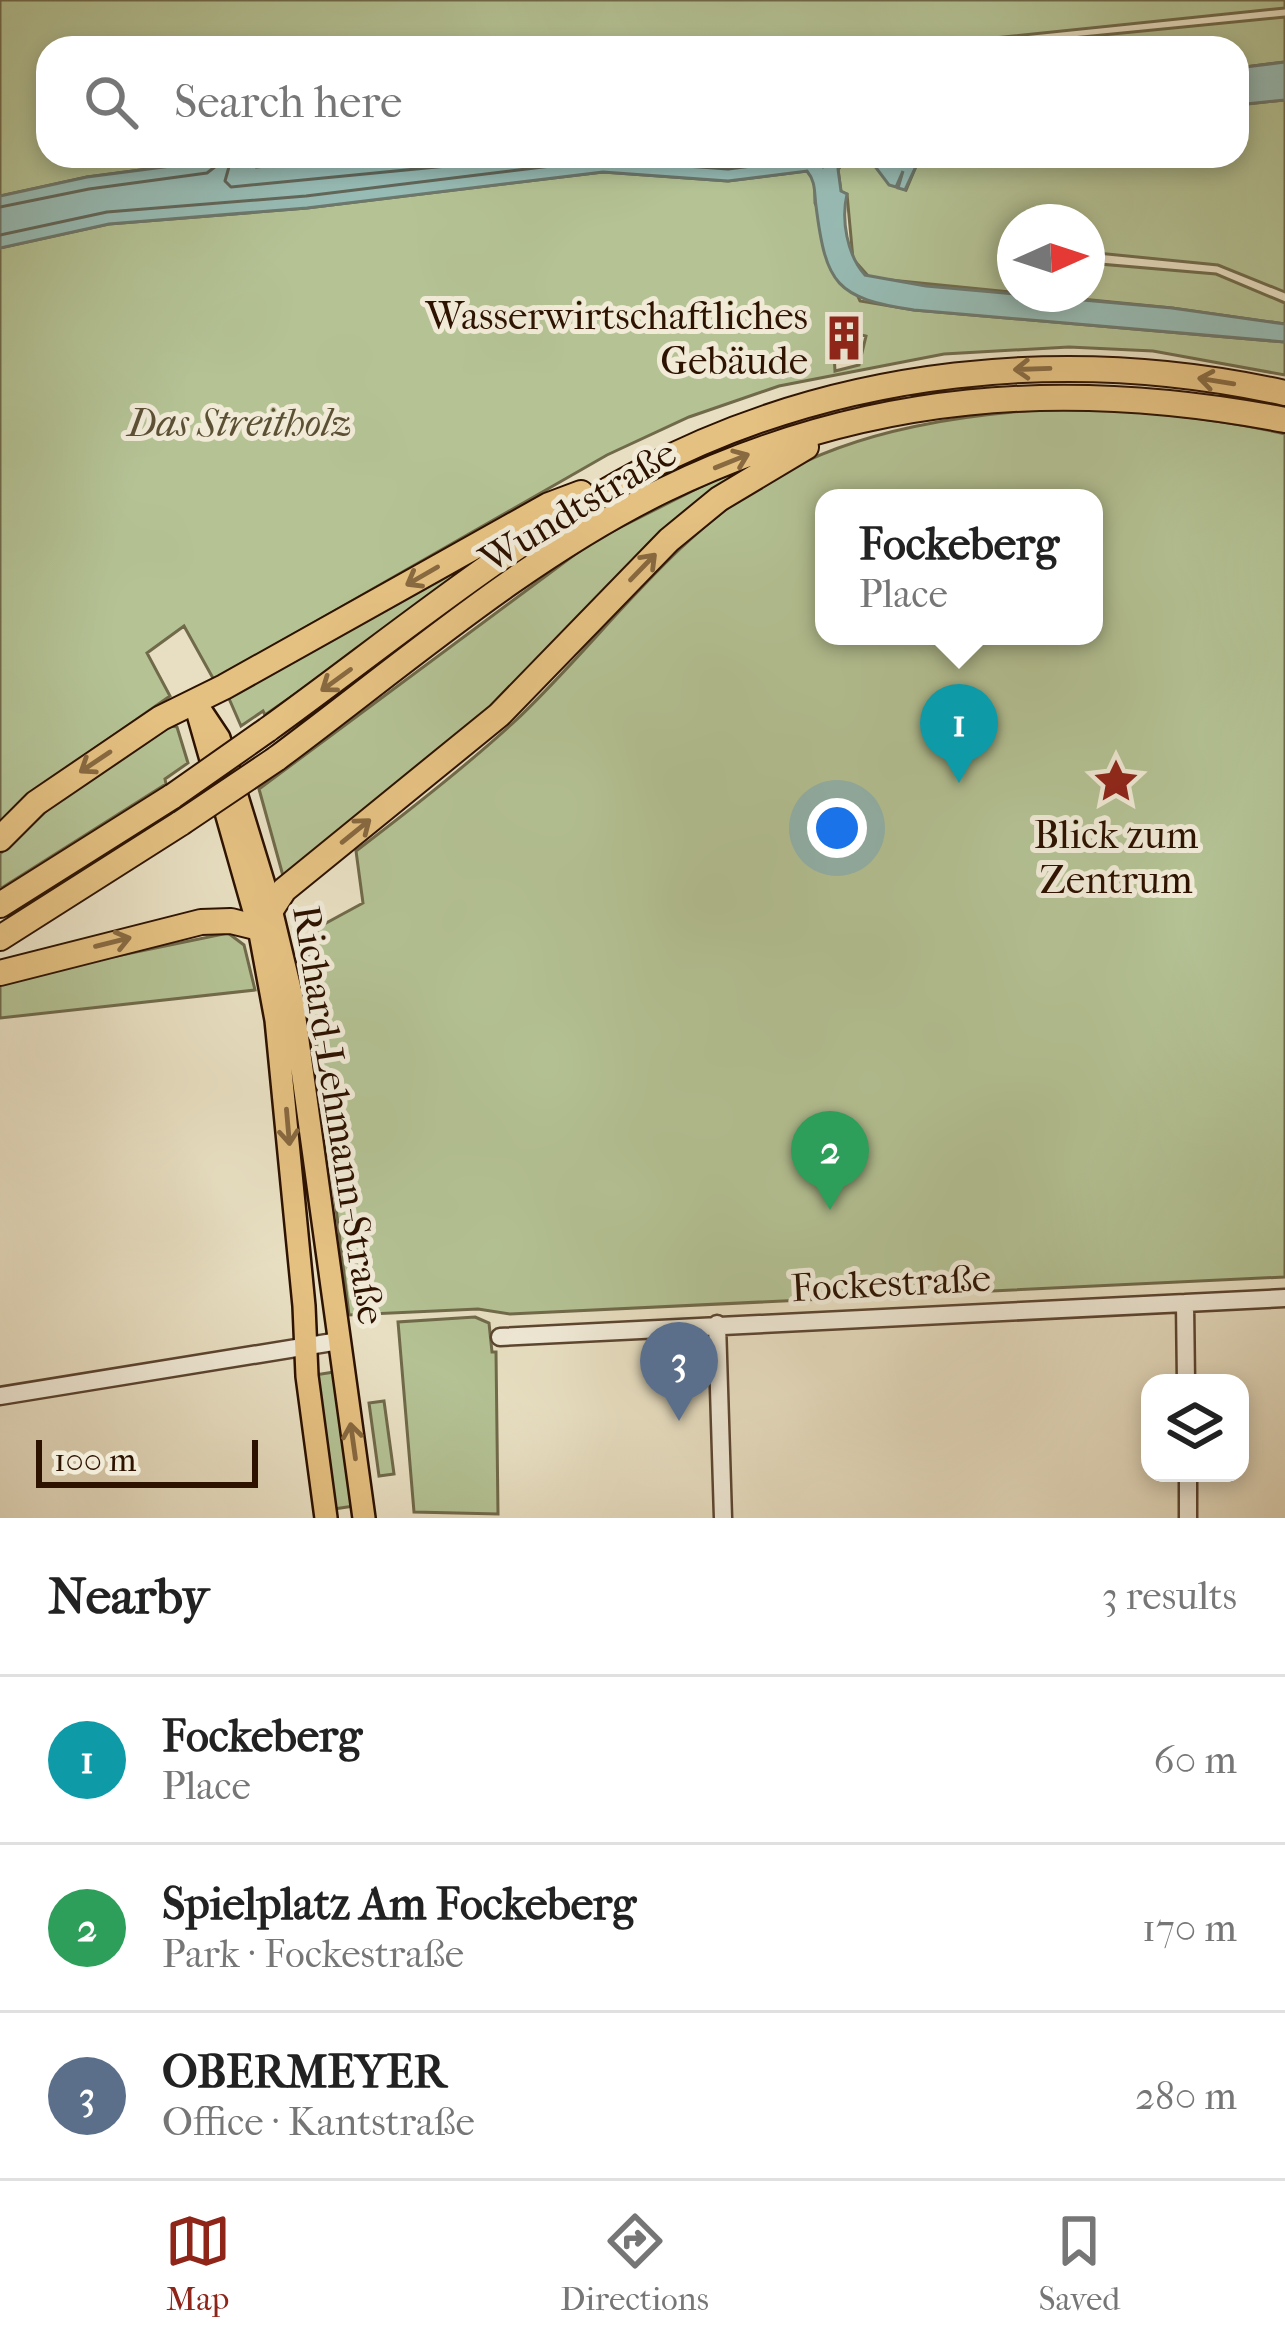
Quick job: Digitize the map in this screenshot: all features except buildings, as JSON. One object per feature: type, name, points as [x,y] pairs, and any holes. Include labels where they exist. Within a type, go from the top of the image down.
[{"type":"highway","name":"Wundtstraße","points":[[0,905],[172,796],[512,550],[640,472],[692,447],[781,413],[870,390],[959,375],[1074,368],[1130,371],[1284,393]]},
{"type":"highway","name":"Wundtstraße","points":[[0,938],[276,758],[505,589],[604,524],[662,491],[737,458],[848,424],[961,402],[1070,395],[1152,399],[1285,420]]},
{"type":"highway","points":[[0,973],[201,922],[265,919],[284,890],[499,715],[669,540],[719,499],[848,424]]},
{"type":"highway","points":[[0,839],[37,803],[161,718],[549,505],[640,472]]},
{"type":"main road","name":"Richard-Lehmann-Straße","points":[[195,702],[219,738],[265,919],[292,997],[364,1518]]},
{"type":"main road","name":"Richard-Lehmann-Straße","points":[[265,919],[326,1518]]},
{"type":"street","name":"Fockestraße","points":[[500,1337],[1285,1298]]},
{"type":"street","points":[[1185,1303],[1186,1374]]},
{"type":"street","points":[[717,1324],[723,1518]]},
{"type":"street","points":[[0,1396],[339,1341]]},
{"type":"street","points":[[1187,1482],[1188,1518]]},
{"type":"green space","points":[[0,0],[1285,0],[1285,8],[1014,36],[36,36],[36,168],[156,168],[0,196]]},
{"type":"green space","points":[[1285,17],[1285,62],[1249,66],[1249,36],[1092,36]]},
{"type":"green space","points":[[1285,100],[1285,292],[1218,265],[1105,254],[1105,204],[997,204],[997,290],[870,278],[853,259],[847,194],[841,192],[838,170],[877,168],[890,184],[906,190],[915,168],[1249,168],[1249,104]]},
{"type":"green space","name":"Das Streitholz","points":[[807,171],[815,181],[815,203],[860,301],[914,310],[1285,342],[1285,375],[1153,351],[1069,347],[944,354],[779,386],[689,417],[607,455],[214,680],[184,626],[147,653],[170,696],[64,770],[0,823],[0,248],[109,224],[307,208],[603,172],[728,181]],"holes":[[[841,330],[866,336],[859,365],[835,371]]]},
{"type":"green space","points":[[1105,265],[1216,274],[1285,303],[1285,324],[1105,301]]},
{"type":"green space","points":[[1065,408],[1148,413],[1285,434],[1285,1277],[510,1314],[478,1309],[349,1315],[306,961],[317,928],[363,903],[356,851],[513,723],[668,560],[736,502],[773,478],[841,447],[952,420]]},
{"type":"green space","points":[[779,453],[494,710],[285,883],[259,789],[593,541]]},
{"type":"green space","points":[[508,534],[398,623],[265,715],[263,711],[241,726],[227,694]]},
{"type":"green space","points":[[167,725],[177,727],[188,763],[165,779],[166,784],[0,889],[0,854],[5,849],[71,788]]},
{"type":"green space","points":[[228,933],[244,945],[255,990],[0,1018],[0,985]]},
{"type":"green space","points":[[475,1317],[489,1323],[492,1352],[496,1352],[498,1514],[414,1512],[398,1322]]},
{"type":"green space","points":[[334,1372],[354,1506],[334,1509],[315,1375]]},
{"type":"green space","points":[[384,1401],[394,1474],[379,1476],[369,1403]]},
{"type":"water","points":[[1285,62],[1285,100],[1249,104],[1249,66]]},
{"type":"water","points":[[156,168],[839,168],[841,191],[847,194],[847,237],[865,275],[997,292],[997,312],[1105,312],[1105,302],[1285,324],[1285,342],[914,310],[867,300],[851,293],[831,270],[807,171],[728,181],[603,172],[307,208],[109,224],[0,248],[0,196]]},
{"type":"water","points":[[876,168],[915,168],[905,190],[898,188],[903,171],[896,187]]},
{"type":"place","name":"Wasserwirtschaftliches Gebäude","points":[[844,338]]},
{"type":"place","name":"Blick zum Zentrum","points":[[1116,781]]},
{"type":"place","name":"Fockeberg","points":[[959,783]]},
{"type":"place","name":"Spielplatz Am Fockeberg","points":[[830,1210]]},
{"type":"place","name":"OBERMEYER","points":[[679,1421]]}]
